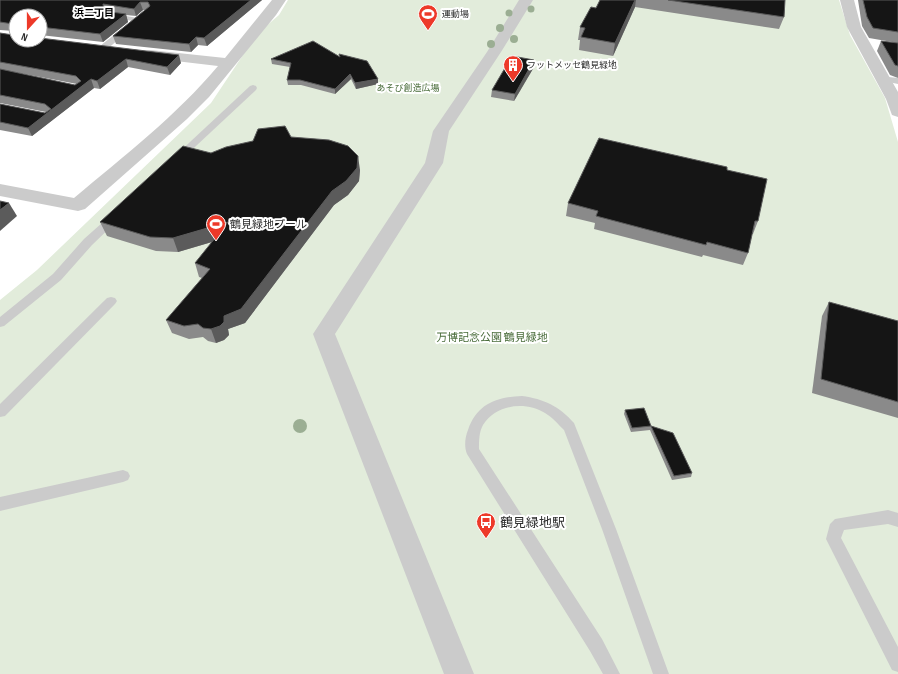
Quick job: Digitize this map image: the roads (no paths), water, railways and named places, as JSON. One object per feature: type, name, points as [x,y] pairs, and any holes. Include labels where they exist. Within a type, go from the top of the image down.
[{"type":"street","points":[[0,190],[78,205],[181,116],[229,63],[279,0]]},
{"type":"street","points":[[459,674],[324,334],[434,163],[441,131],[486,64],[526,0]]},
{"type":"street","points":[[847,0],[854,28],[870,44],[882,78],[894,99],[898,112]]},
{"type":"street","points":[[95,47],[229,63]]},
{"type":"lane","points":[[95,47],[140,18],[110,15]]},
{"type":"lane","points":[[882,78],[898,81]]},
{"type":"lane","points":[[173,163],[253,88]]},
{"type":"lane","points":[[0,323],[57,277],[88,242],[122,210]]},
{"type":"lane","points":[[0,412],[111,300]]},
{"type":"lane","points":[[612,674],[592,638],[472,450],[471,441],[475,424],[480,417],[494,406],[512,401],[529,401],[539,404],[557,414],[568,427],[609,529],[662,674]]},
{"type":"lane","points":[[0,504],[124,476]]},
{"type":"lane","points":[[898,520],[888,517],[840,524],[835,529],[832,539],[898,664]]},
{"type":"place","name":"運動場","points":[[428,31]]},
{"type":"place","name":"フットメッセ鶴見緑地","points":[[513,82]]},
{"type":"place","name":"鶴見緑地プール","points":[[216,241]]},
{"type":"place","name":"鶴見緑地駅","points":[[486,539]]},
{"type":"district","name":"浜二丁目","points":[[94,12]]},
{"type":"park label","name":"あそび創造広場","points":[[408,88]]},
{"type":"park label","name":"万博記念公園 鶴見緑地","points":[[492,337]]}]
